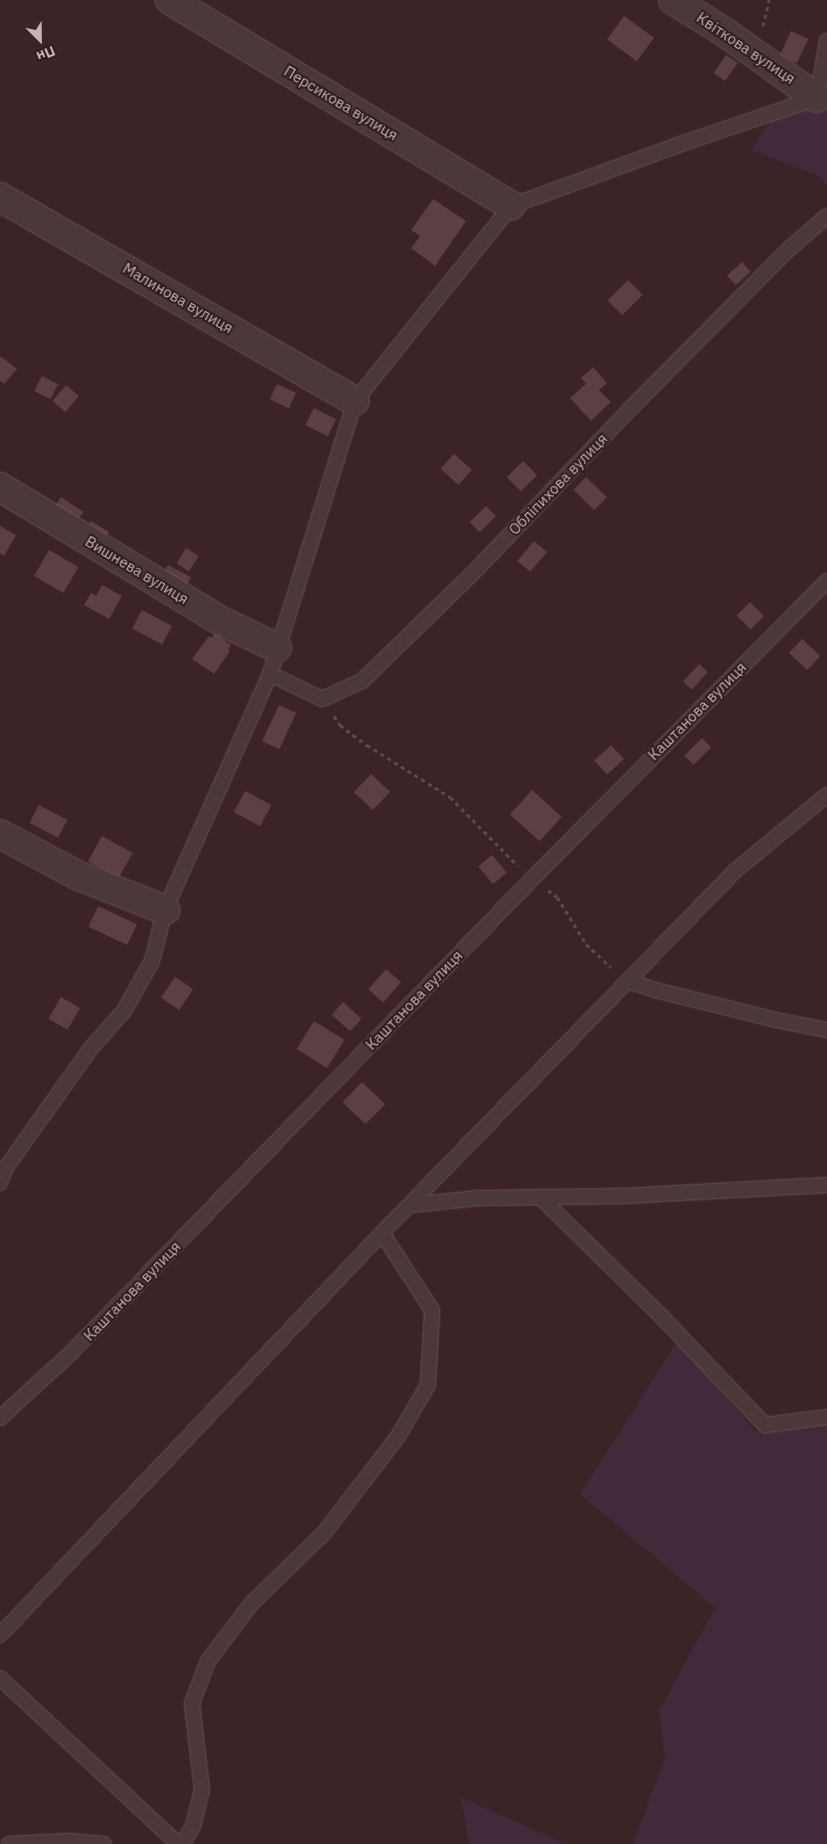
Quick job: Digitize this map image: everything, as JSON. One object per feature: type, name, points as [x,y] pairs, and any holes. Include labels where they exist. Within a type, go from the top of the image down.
[{"type":"street","name":"Персикова вулиця","points":[[170,0],[511,206]]},
{"type":"street","name":"Квіткова вулиця","points":[[673,0],[723,31],[822,99]]},
{"type":"street","name":"Малинова вулиця","points":[[0,197],[356,401]]},
{"type":"street","name":"Вишнева вулиця","points":[[0,487],[222,621],[277,648]]},
{"type":"street","points":[[0,834],[77,875],[165,910]]},
{"type":"lane","points":[[0,1183],[4,1169],[91,1048],[124,1011],[152,961],[165,910],[270,674],[356,401],[511,206],[681,144],[822,99],[827,41]]},
{"type":"lane","name":"Обліпихова вулиця","points":[[322,699],[362,681],[470,576],[631,408],[782,256],[827,216]]},
{"type":"lane","name":"Каштанова вулиця","points":[[0,1418],[72,1352],[532,879],[827,581]]},
{"type":"lane","points":[[270,674],[322,699]]},
{"type":"lane","points":[[0,1635],[382,1234],[735,871],[827,795]]},
{"type":"lane","points":[[628,981],[655,990],[776,1020],[827,1030]]},
{"type":"lane","points":[[411,1204],[479,1198],[624,1196],[827,1185]]},
{"type":"lane","points":[[540,1197],[662,1317],[765,1425],[827,1417]]},
{"type":"lane","points":[[183,1844],[193,1826],[202,1790],[192,1703],[208,1661],[252,1603],[324,1534],[397,1438],[428,1385],[432,1310],[382,1234]]},
{"type":"lane","points":[[0,1678],[178,1844]]},
{"type":"lane","points":[[9,1844],[69,1841],[104,1844]]},
{"type":"path","points":[[322,699],[340,725],[367,745],[450,798],[532,879],[557,897],[586,944],[628,981]]},
{"type":"shaded area","points":[[798,77],[827,88],[827,185],[815,175],[751,150]]},
{"type":"shaded area","points":[[678,1340],[755,1431],[827,1423],[827,1844],[633,1844],[665,1758],[659,1711],[715,1608],[580,1494]]},
{"type":"shaded area","points":[[461,1797],[565,1844],[469,1844]]},
{"type":"building","points":[[624,16],[654,38],[637,61],[607,39]]},
{"type":"building","points":[[791,31],[808,39],[797,64],[780,55]]},
{"type":"building","points":[[726,55],[738,63],[725,81],[714,73]]},
{"type":"building","points":[[433,199],[466,221],[435,266],[411,248],[420,236],[411,230]]},
{"type":"building","points":[[742,262],[751,272],[736,285],[727,275]]},
{"type":"building","points":[[628,280],[643,295],[622,315],[607,301]]},
{"type":"building","points":[[0,356],[17,369],[4,384],[0,381]]},
{"type":"building","points":[[593,367],[607,383],[599,390],[611,402],[591,421],[570,398],[586,384],[581,378]]},
{"type":"building","points":[[42,376],[58,384],[50,399],[34,391]]},
{"type":"building","points":[[277,384],[296,393],[289,408],[270,399]]},
{"type":"building","points":[[66,385],[79,396],[66,412],[53,401]]},
{"type":"building","points":[[314,408],[336,419],[328,436],[305,425]]},
{"type":"building","points":[[454,454],[472,470],[458,485],[441,469]]},
{"type":"building","points":[[523,461],[537,475],[521,491],[507,477]]},
{"type":"building","points":[[586,477],[607,497],[594,510],[573,490]]},
{"type":"building","points":[[61,497],[83,512],[71,530],[49,515]]},
{"type":"building","points":[[486,506],[496,516],[480,532],[470,522]]},
{"type":"building","points":[[91,521],[109,532],[100,546],[82,536]]},
{"type":"building","points":[[0,526],[16,535],[4,556],[0,553]]},
{"type":"building","points":[[534,541],[547,552],[530,572],[517,561]]},
{"type":"building","points":[[186,548],[199,556],[189,571],[176,563]]},
{"type":"building","points":[[49,550],[78,567],[63,593],[34,576]]},
{"type":"building","points":[[168,565],[191,577],[183,591],[160,579]]},
{"type":"building","points":[[102,585],[122,596],[109,619],[84,605],[91,593],[96,596]]},
{"type":"building","points":[[750,602],[764,616],[751,630],[737,615]]},
{"type":"building","points":[[142,610],[172,626],[162,645],[132,629]]},
{"type":"building","points":[[215,633],[231,645],[228,650],[230,651],[214,674],[192,659],[209,636],[211,638]]},
{"type":"building","points":[[802,639],[820,656],[807,670],[789,653]]},
{"type":"building","points":[[699,664],[708,672],[692,690],[683,682]]},
{"type":"building","points":[[279,705],[296,713],[279,749],[262,741]]},
{"type":"building","points":[[702,738],[711,747],[694,765],[684,756]]},
{"type":"building","points":[[611,745],[624,759],[607,775],[594,761]]},
{"type":"building","points":[[371,774],[390,792],[373,810],[354,792]]},
{"type":"building","points":[[532,790],[562,817],[540,841],[510,815]]},
{"type":"building","points":[[245,791],[271,805],[260,826],[234,812]]},
{"type":"building","points":[[39,805],[67,820],[58,838],[30,823]]},
{"type":"building","points":[[102,836],[133,853],[119,878],[88,861]]},
{"type":"building","points":[[492,855],[507,873],[493,884],[478,867]]},
{"type":"building","points":[[98,906],[137,924],[127,945],[88,927]]},
{"type":"building","points":[[386,969],[401,982],[383,1002],[368,989]]},
{"type":"building","points":[[175,977],[193,989],[179,1010],[161,998]]},
{"type":"building","points":[[61,997],[80,1008],[68,1030],[48,1019]]},
{"type":"building","points":[[343,1002],[362,1019],[350,1031],[332,1015]]},
{"type":"building","points":[[314,1021],[345,1040],[327,1068],[297,1049]]},
{"type":"building","points":[[362,1082],[385,1104],[366,1124],[343,1102]]}]
